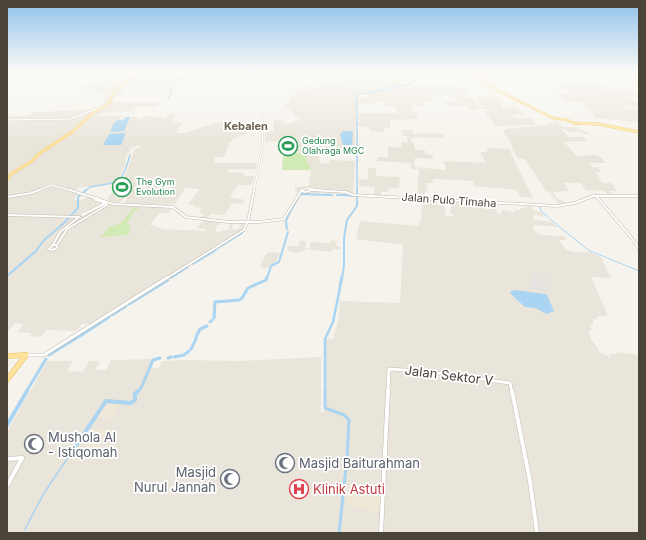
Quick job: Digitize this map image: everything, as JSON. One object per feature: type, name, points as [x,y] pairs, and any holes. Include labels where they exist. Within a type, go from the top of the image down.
[{"type":"main road","points":[[7,180],[11,174],[31,162],[57,141],[72,132],[94,112],[109,104],[111,97]]},
{"type":"main road","points":[[511,97],[553,118],[567,120],[574,123],[598,124],[639,132]]},
{"type":"main road","points":[[7,356],[26,355]]},
{"type":"main road","points":[[7,380],[26,355]]},
{"type":"street","points":[[26,355],[44,355],[244,230],[248,221],[262,149],[263,112],[288,97]]},
{"type":"street","points":[[7,120],[70,119],[109,104]]},
{"type":"street","points":[[7,197],[34,192],[49,185],[97,197],[110,203],[171,207],[186,217],[225,222],[248,221]]},
{"type":"street","name":"Jalan Pulo Timaha","points":[[248,221],[259,222],[284,219],[299,194],[310,188],[311,190],[348,192],[355,195],[561,206],[597,197],[639,196]]},
{"type":"street","points":[[7,214],[82,215],[107,204],[95,200],[97,197]]},
{"type":"street","points":[[597,197],[631,237],[639,249]]},
{"type":"street","points":[[76,216],[79,218],[60,232],[53,246],[49,249],[56,249],[58,247],[57,245],[66,228],[100,207]]},
{"type":"street","points":[[53,246],[57,245]]},
{"type":"street","name":"Jalan Sektor V","points":[[381,533],[389,369],[421,371],[509,382],[512,388],[520,425],[537,533]]},
{"type":"street","points":[[7,459],[20,459],[7,486]]},
{"type":"shaded area","points":[[106,97],[114,97],[113,101],[118,102],[160,103],[157,107],[136,107],[133,111],[101,113],[98,116],[122,116],[119,119],[123,120],[133,116],[141,119],[144,116],[167,118],[166,115],[173,113],[176,116],[172,122],[183,122],[175,133],[186,133],[221,122],[251,123],[250,130],[246,134],[238,136],[238,138],[232,139],[233,140],[229,143],[224,157],[215,157],[213,163],[257,163],[256,169],[229,169],[227,172],[244,173],[243,176],[254,176],[252,185],[238,185],[230,197],[245,200],[243,204],[232,203],[224,215],[211,214],[206,219],[201,218],[204,214],[199,213],[202,208],[193,207],[195,205],[188,204],[200,189],[185,188],[175,204],[124,204],[128,197],[125,197],[119,204],[106,200],[125,176],[135,149],[142,146],[139,145],[130,149],[131,150],[126,156],[125,166],[116,182],[78,188],[75,191],[79,193],[75,200],[83,200],[89,196],[114,205],[153,205],[171,208],[170,213],[159,213],[150,225],[162,228],[161,229],[205,231],[206,229],[197,228],[204,220],[220,222],[219,225],[217,225],[215,232],[228,230],[231,223],[234,223],[231,229],[238,230],[242,222],[245,222],[242,230],[91,324],[82,324],[76,331],[46,330],[41,337],[30,336],[32,333],[17,332],[24,324],[15,323],[7,333],[7,116],[27,116],[34,112],[86,110],[104,104]]},
{"type":"shaded area","points":[[290,97],[357,97],[356,123],[359,123],[358,113],[398,113],[394,106],[384,106],[383,102],[391,101],[375,101],[375,104],[358,104],[357,98],[435,97],[435,99],[431,98],[431,102],[424,102],[425,105],[411,105],[418,119],[390,120],[390,128],[384,128],[384,131],[379,132],[370,131],[369,127],[355,126],[355,154],[330,154],[319,156],[320,163],[330,164],[330,160],[355,161],[353,194],[301,193],[295,191],[295,187],[309,186],[311,170],[282,170],[285,141],[265,142],[265,132],[274,131],[274,120],[283,120],[283,123],[293,123],[294,121],[298,121],[300,116],[293,116],[294,111],[289,111],[290,108],[284,107],[291,100],[288,99]]},
{"type":"shaded area","points":[[455,97],[473,98],[481,109],[470,110],[468,106],[446,105],[444,102],[466,101],[454,100]]},
{"type":"shaded area","points":[[495,97],[505,104],[501,104],[503,106],[500,107],[502,109],[507,108],[504,106],[516,108],[525,114],[511,115],[515,119],[531,118],[536,123],[534,125],[496,126],[484,111],[491,110],[483,109],[481,107],[486,107],[480,105],[475,98]]},
{"type":"shaded area","points":[[561,97],[630,97],[639,104],[639,107],[622,106],[625,109],[639,109],[639,122],[595,118],[582,102],[565,101]]},
{"type":"shaded area","points":[[554,119],[563,127],[576,127],[589,134],[568,132],[565,129],[561,129],[569,137],[584,137],[588,141],[564,142],[577,156],[596,155],[602,158],[606,163],[589,163],[592,167],[598,167],[601,172],[595,172],[603,183],[611,183],[617,191],[609,191],[613,195],[609,195],[604,191],[586,190],[581,183],[564,183],[569,191],[553,192],[557,199],[563,200],[566,205],[560,206],[550,192],[546,191],[525,159],[518,159],[511,146],[513,146],[504,133],[504,129],[548,125],[547,123],[556,123]]},
{"type":"shaded area","points":[[402,130],[413,130],[413,134],[443,133],[444,138],[412,137],[411,141],[414,143],[415,150],[425,150],[425,154],[433,155],[433,159],[415,158],[414,167],[446,170],[444,161],[486,163],[480,152],[488,152],[486,148],[509,149],[533,198],[520,197],[517,190],[474,186],[473,181],[433,179],[433,183],[426,183],[428,191],[425,191],[425,198],[417,197],[419,169],[411,169],[411,163],[377,161],[377,157],[388,157],[388,147],[402,148],[401,142],[408,142],[407,136],[403,136]]},
{"type":"shaded area","points":[[368,168],[376,168],[376,176],[400,177],[399,188],[389,188],[388,192],[381,192],[381,195],[374,195],[375,187],[359,186],[359,179],[368,180]]},
{"type":"shaded area","points":[[410,198],[437,200],[437,205],[445,206],[445,215],[454,217],[454,215],[451,214],[451,201],[479,205],[480,208],[488,209],[488,205],[494,205],[497,210],[496,213],[501,214],[502,210],[514,212],[514,210],[527,208],[527,205],[531,205],[534,211],[542,213],[544,217],[533,214],[534,220],[551,222],[558,227],[534,225],[533,229],[541,235],[564,236],[567,240],[559,240],[566,250],[573,252],[590,252],[601,257],[611,278],[591,277],[608,316],[597,316],[598,319],[593,319],[593,325],[590,325],[592,330],[589,330],[591,340],[598,348],[599,352],[610,357],[609,354],[616,354],[616,352],[639,355],[639,533],[7,533],[7,432],[47,361],[73,361],[67,371],[83,372],[89,361],[100,361],[95,370],[106,370],[111,360],[155,359],[151,367],[159,368],[162,361],[238,361],[321,357],[321,412],[324,412],[324,339],[333,339],[338,321],[340,301],[400,303],[403,245],[356,239],[360,221],[418,226],[421,221],[422,202],[410,200]]},
{"type":"shaded area","points":[[331,240],[337,241],[336,246],[341,247],[340,249],[332,249],[331,252],[305,249],[305,251],[299,251],[299,253],[289,252],[289,250],[287,250],[288,246],[299,246],[300,241],[306,241],[305,248],[310,248],[310,242],[330,243]]},
{"type":"shaded area","points":[[270,252],[280,253],[276,262],[267,268],[260,267],[266,254]]},
{"type":"shaded area","points":[[532,274],[545,274],[547,278],[539,278],[540,282],[546,283],[547,291],[530,288],[530,280],[533,281]]},
{"type":"shaded area","points":[[107,402],[121,403],[112,418],[97,417]]},
{"type":"shaded area","points":[[92,430],[107,430],[97,455],[80,456]]},
{"type":"shaded area","points":[[348,485],[381,491],[380,512],[347,506]]},
{"type":"green space","points":[[290,153],[306,154],[311,170],[282,170],[283,157],[290,156]]},
{"type":"green space","points":[[134,207],[139,208],[133,213],[127,222],[131,228],[129,229],[131,231],[128,235],[102,237],[100,235],[103,235],[109,227],[121,223]]},
{"type":"water","points":[[126,117],[130,117],[124,131],[110,132],[114,123],[118,120],[123,120]]},
{"type":"water","points":[[343,131],[353,131],[352,145],[343,145],[340,134]]},
{"type":"water","points":[[126,133],[121,145],[103,145],[109,134]]},
{"type":"water","points":[[514,290],[547,295],[554,311],[547,314],[535,308],[525,307],[511,294],[510,292]]},
{"type":"waterway","points":[[342,278],[344,266],[344,238],[347,220],[357,206],[357,97]]},
{"type":"waterway","points":[[85,191],[90,187],[119,182],[126,168],[130,155]]},
{"type":"waterway","points":[[7,276],[36,251],[44,240],[63,224],[78,208],[78,197],[86,190]]},
{"type":"waterway","points":[[286,221],[300,194],[332,195]]},
{"type":"waterway","points":[[343,195],[355,196]]},
{"type":"waterway","points":[[539,205],[541,211],[548,217]]},
{"type":"waterway","points":[[550,219],[587,249]]},
{"type":"waterway","points":[[286,222],[287,229]]},
{"type":"waterway","points":[[267,278],[271,266],[279,262],[288,232]]},
{"type":"waterway","points":[[218,248],[242,233]]},
{"type":"waterway","points":[[193,264],[216,250]]},
{"type":"waterway","points":[[588,250],[639,271]]},
{"type":"waterway","points":[[171,278],[188,267]]},
{"type":"waterway","points":[[214,318],[215,302],[239,300],[248,288],[266,280],[267,277]]},
{"type":"waterway","points":[[340,286],[342,277]]},
{"type":"waterway","points":[[129,304],[168,280]]},
{"type":"waterway","points":[[339,533],[347,458],[349,420],[344,415],[325,408],[325,339],[333,322],[340,288]]},
{"type":"waterway","points":[[112,315],[126,306]]},
{"type":"waterway","points":[[80,336],[109,317]]},
{"type":"waterway","points":[[196,337],[200,329],[207,326]]},
{"type":"waterway","points":[[49,355],[78,337]]},
{"type":"waterway","points":[[191,349],[196,339]]},
{"type":"waterway","points":[[174,357],[184,355],[189,351]]},
{"type":"waterway","points":[[75,447],[106,401],[131,403],[135,400],[135,394],[141,388],[153,360],[160,358]]},
{"type":"waterway","points":[[26,392],[46,359]]},
{"type":"waterway","points":[[7,425],[27,391]]},
{"type":"waterway","points":[[25,529],[44,493],[75,447]]},
{"type":"place","name":"Gedung Olahraga MGC","points":[[288,146]]},
{"type":"place","name":"The Gym Evolution","points":[[122,187]]},
{"type":"place","name":"Mushola Al - Istiqomah","points":[[34,444]]},
{"type":"place","name":"Masjid Baiturahman","points":[[285,463]]},
{"type":"place","name":"Masjid Nurul Jannah","points":[[230,479]]},
{"type":"place","name":"Klinik Astuti","points":[[299,489]]},
{"type":"district","name":"Kebalen","points":[[246,126]]}]
